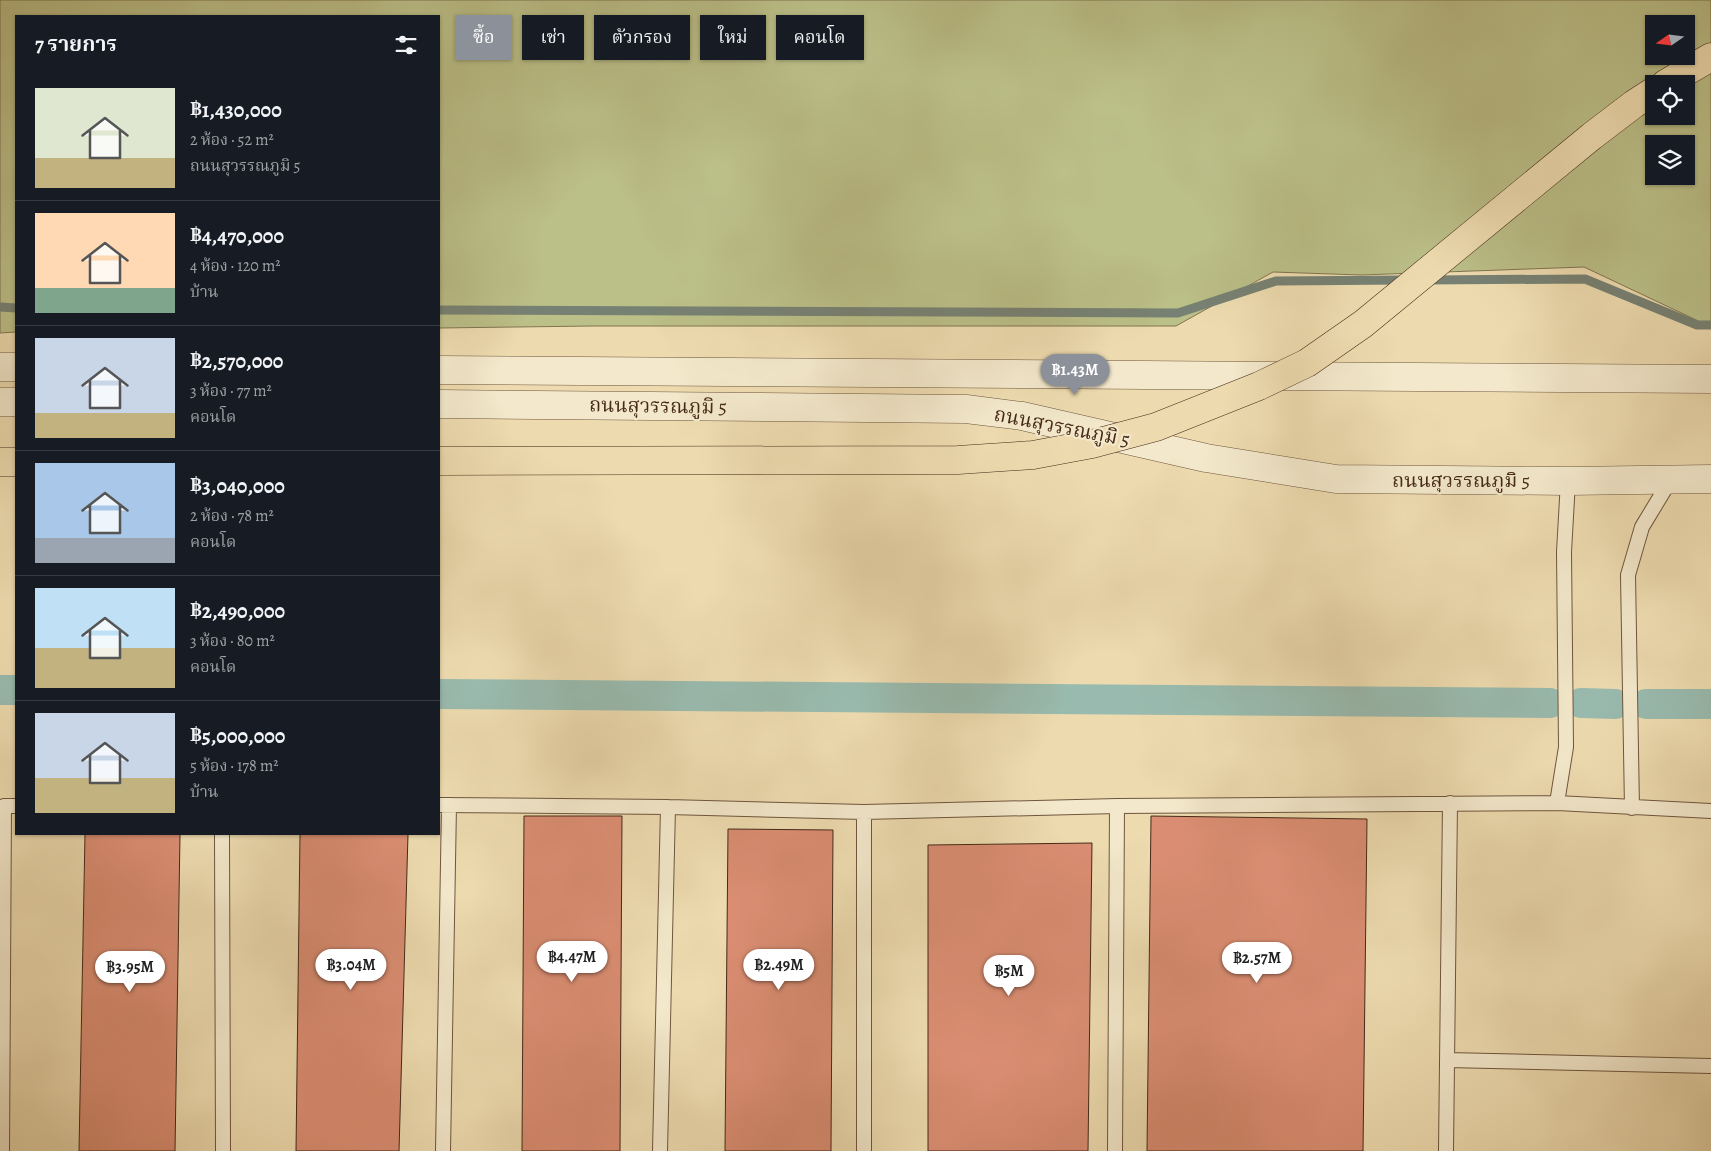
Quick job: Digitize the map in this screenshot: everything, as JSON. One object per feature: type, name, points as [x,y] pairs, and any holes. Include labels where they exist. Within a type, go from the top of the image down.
[{"type":"highway","points":[[1680,75],[1711,57]]},
{"type":"highway","points":[[440,462],[958,460],[1033,454],[1092,444],[1156,427],[1260,386],[1307,363],[1363,324],[1592,136],[1645,97]]},
{"type":"highway","points":[[0,462],[15,462]]},
{"type":"street","points":[[0,367],[15,367]]},
{"type":"street","name":"ถนนสุวรรณภูมิ 5","points":[[440,370],[1711,379]]},
{"type":"street","points":[[0,402],[15,402]]},
{"type":"street","name":"ถนนสุวรรณภูมิ 5","points":[[440,404],[966,409],[1022,416],[1206,458],[1336,479],[1568,481],[1711,479]]},
{"type":"lane","points":[[1632,808],[1628,575],[1642,527],[1671,479]]},
{"type":"lane","points":[[1557,803],[1566,747],[1564,552],[1568,481]]},
{"type":"lane","points":[[1446,1151],[1450,803]]},
{"type":"lane","points":[[443,1151],[444,805],[668,806],[864,812],[1117,806],[1557,803],[1711,811]]},
{"type":"lane","points":[[2,1151],[7,806]]},
{"type":"lane","points":[[660,1151],[668,806]]},
{"type":"lane","points":[[1115,1151],[1117,806]]},
{"type":"lane","points":[[864,812],[864,1151]]},
{"type":"lane","points":[[222,835],[223,1151]]},
{"type":"lane","points":[[1447,1060],[1711,1066]]},
{"type":"green space","points":[[0,0],[1711,0],[1711,327],[1584,267],[1361,275],[1273,272],[1176,326],[592,326],[440,328],[440,15],[15,15],[15,332],[0,333]]},
{"type":"building","points":[[524,816],[622,816],[620,1151],[522,1151]]},
{"type":"building","points":[[1151,816],[1367,819],[1363,1151],[1147,1151]]},
{"type":"building","points":[[728,829],[833,830],[831,1151],[725,1151]]},
{"type":"building","points":[[85,835],[180,835],[175,1151],[79,1151]]},
{"type":"building","points":[[300,835],[408,835],[399,1151],[296,1151]]},
{"type":"building","points":[[1092,843],[1088,1151],[928,1151],[928,845]]},
{"type":"waterway","points":[[1426,280],[1585,279],[1697,325],[1711,325]]},
{"type":"waterway","points":[[440,310],[1178,313],[1276,281],[1406,280]]},
{"type":"waterway","points":[[0,307],[15,308]]},
{"type":"waterway","points":[[0,690],[15,690]]},
{"type":"waterway","points":[[440,694],[1550,703]]},
{"type":"waterway","points":[[1581,703],[1615,704]]},
{"type":"waterway","points":[[1646,704],[1711,704]]}]
